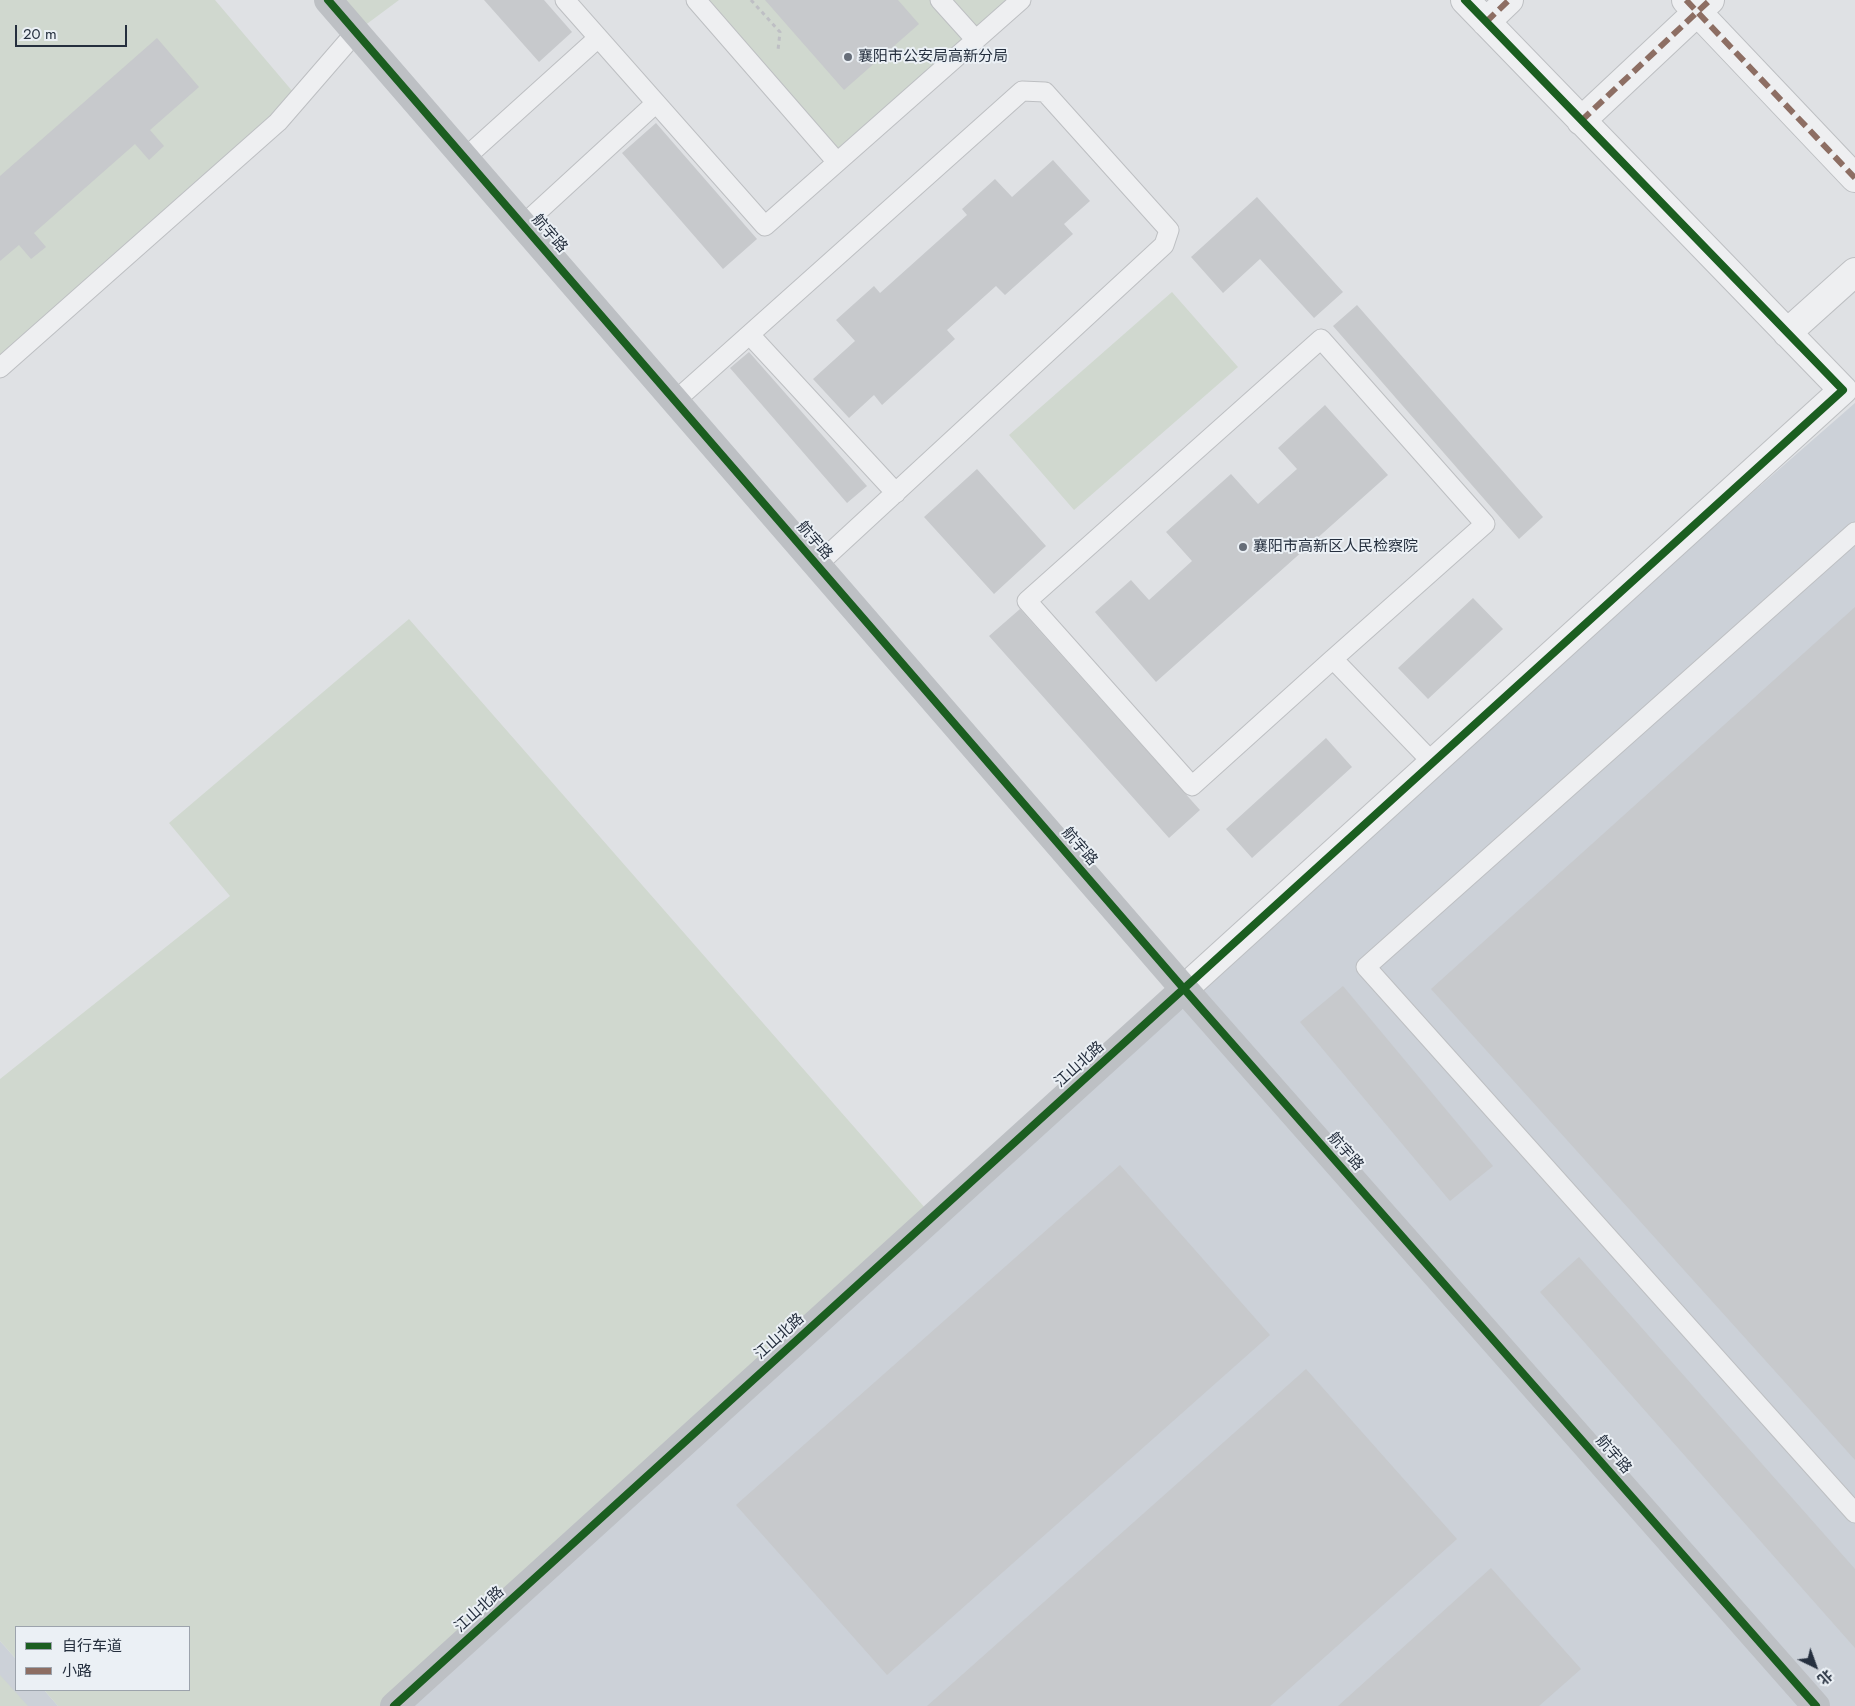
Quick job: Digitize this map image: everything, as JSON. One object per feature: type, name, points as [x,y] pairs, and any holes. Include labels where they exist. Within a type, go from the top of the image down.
[{"type":"street","name":"航宇路","points":[[328,0],[1184,989],[1816,1706]]},
{"type":"street","points":[[1184,989],[1843,390],[1464,0]]},
{"type":"street","points":[[1486,22],[1509,0]]},
{"type":"street","points":[[1581,121],[1698,4],[1855,178]]},
{"type":"street","points":[[1787,333],[1855,272]]},
{"type":"street","name":"江山北路","points":[[394,1706],[1184,989]]},
{"type":"lane","points":[[565,0],[765,226],[1021,0]]},
{"type":"lane","points":[[696,0],[838,162]]},
{"type":"lane","points":[[940,0],[976,40]]},
{"type":"lane","points":[[0,368],[278,122],[356,32]]},
{"type":"lane","points":[[465,158],[598,38]]},
{"type":"lane","points":[[675,401],[1022,91],[1045,92],[1169,230],[1164,245],[817,565]]},
{"type":"lane","points":[[523,225],[656,103]]},
{"type":"lane","points":[[750,334],[896,493]]},
{"type":"lane","points":[[1321,339],[1485,524],[1334,659],[1192,786],[1027,601],[1321,339]]},
{"type":"lane","points":[[1855,532],[1366,967],[1855,1513]]},
{"type":"lane","points":[[1334,659],[1433,763]]},
{"type":"shaded area","points":[[0,0],[215,0],[299,99],[0,368]]},
{"type":"shaded area","points":[[328,0],[399,0],[356,32]]},
{"type":"shaded area","points":[[696,0],[1021,0],[837,162]]},
{"type":"shaded area","points":[[1172,292],[1238,367],[1074,510],[1009,435]]},
{"type":"shaded area","points":[[1855,403],[1855,1706],[394,1706],[1184,989]]},
{"type":"shaded area","points":[[409,619],[933,1217],[394,1706],[58,1706],[45,1691],[190,1691],[190,1626],[15,1626],[15,1658],[0,1641],[0,1079],[230,896],[169,823]]},
{"type":"shaded area","points":[[0,1641],[15,1658],[15,1691],[45,1691],[58,1706],[0,1706]]},
{"type":"shaded area","points":[[0,1675],[28,1706],[0,1706]]},
{"type":"building","points":[[484,0],[544,0],[572,32],[539,62]]},
{"type":"building","name":"襄阳市公安局高新分局","points":[[765,0],[898,0],[919,24],[844,90]]},
{"type":"building","points":[[157,38],[199,87],[150,130],[164,146],[149,160],[135,144],[34,233],[46,247],[31,259],[19,245],[0,261],[0,176]]},
{"type":"building","points":[[656,123],[757,239],[723,269],[622,153]]},
{"type":"building","points":[[1053,160],[1090,201],[1064,224],[1073,234],[1005,295],[996,286],[947,330],[955,339],[882,405],[874,395],[849,418],[813,379],[855,341],[836,320],[874,286],[880,293],[967,215],[962,209],[995,179],[1012,197]]},
{"type":"building","points":[[1257,197],[1343,292],[1314,318],[1260,259],[1223,293],[1191,257]]},
{"type":"building","points":[[1357,305],[1543,517],[1519,539],[1333,326]]},
{"type":"building","points":[[749,352],[867,486],[847,503],[730,368]]},
{"type":"building","name":"襄阳市高新区人民检察院","points":[[1325,405],[1388,475],[1156,682],[1095,612],[1131,580],[1149,600],[1192,561],[1166,532],[1231,474],[1258,504],[1297,469],[1278,448]]},
{"type":"building","points":[[977,469],[1046,546],[994,594],[924,517]]},
{"type":"building","points":[[1473,598],[1503,629],[1428,699],[1398,668]]},
{"type":"building","points":[[1855,607],[1855,1460],[1431,989]]},
{"type":"building","points":[[1020,609],[1200,810],[1169,838],[989,636]]},
{"type":"building","points":[[1326,738],[1352,767],[1252,858],[1226,829]]},
{"type":"building","points":[[1343,986],[1493,1166],[1450,1201],[1300,1022]]},
{"type":"building","points":[[1120,1165],[1270,1335],[887,1675],[736,1505]]},
{"type":"building","points":[[1579,1257],[1855,1569],[1855,1648],[1540,1292]]},
{"type":"building","points":[[1306,1369],[1457,1539],[1270,1706],[927,1706]]},
{"type":"building","points":[[1491,1568],[1581,1669],[1539,1706],[1338,1706]]},
{"type":"marked path","points":[[1486,22],[1509,0]]},
{"type":"marked path","points":[[1686,0],[1855,178]]},
{"type":"marked path","points":[[1581,121],[1710,0]]},
{"type":"cycle path","points":[[328,0],[1184,989],[1816,1706]]},
{"type":"cycle path","points":[[394,1706],[1843,390],[1465,0]]},
{"type":"place","name":"襄阳市公安局高新分局","points":[[848,57]]},
{"type":"place","name":"襄阳市高新区人民检察院","points":[[1243,547]]}]
